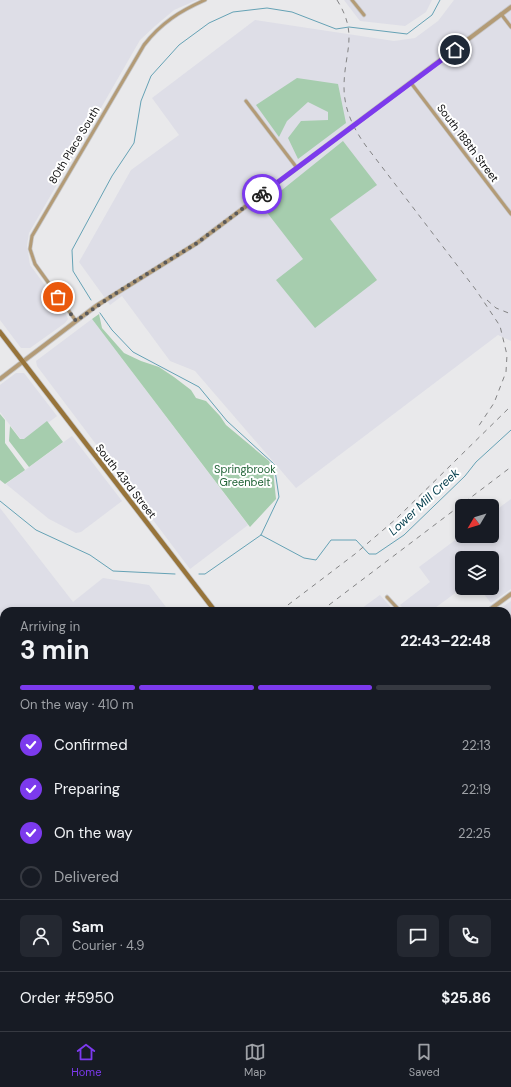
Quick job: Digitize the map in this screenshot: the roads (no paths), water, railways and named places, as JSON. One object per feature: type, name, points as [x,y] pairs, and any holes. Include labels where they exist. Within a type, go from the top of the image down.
[{"type":"main road","name":"South 43rd Street","points":[[0,332],[212,607]]},
{"type":"street","name":"80th Place South","points":[[76,321],[35,264],[30,250],[32,236],[144,45],[159,27],[171,18],[205,0]]},
{"type":"street","points":[[352,0],[364,15]]},
{"type":"street","points":[[0,379],[76,321],[113,295],[197,243],[511,7]]},
{"type":"street","points":[[501,14],[511,27]]},
{"type":"street","name":"South 188th Street","points":[[411,83],[511,214]]},
{"type":"street","points":[[246,101],[297,168]]},
{"type":"street","points":[[493,607],[511,594]]},
{"type":"street","points":[[387,597],[396,607]]},
{"type":"waterway","points":[[91,300],[73,271],[72,250],[112,176],[134,143],[141,101],[151,76],[179,45],[209,23],[233,12],[267,8],[292,12],[336,29],[349,27],[407,34],[432,15],[440,0]]},
{"type":"waterway","points":[[100,313],[112,330],[133,352],[199,387],[227,421],[274,464],[279,497],[261,535],[205,574],[199,574]]},
{"type":"waterway","name":"Lower Mill Creek","points":[[261,535],[304,558],[316,560],[331,540],[356,540],[369,554],[376,554],[404,535],[465,476],[476,462],[511,430]]},
{"type":"waterway","points":[[0,501],[36,530],[90,555],[113,571],[175,574]]},
{"type":"railway","points":[[337,0],[344,12],[349,34],[344,95],[353,125],[366,146],[476,290],[500,326],[507,355],[506,372],[494,403],[478,427]]},
{"type":"railway","points":[[487,300],[496,308],[511,314]]},
{"type":"railway","points":[[285,607],[355,554],[396,519],[511,406]]},
{"type":"railway","points":[[326,607],[511,467]]},
{"type":"park label","name":"Springbrook Greenbelt","points":[[245,475]]}]
